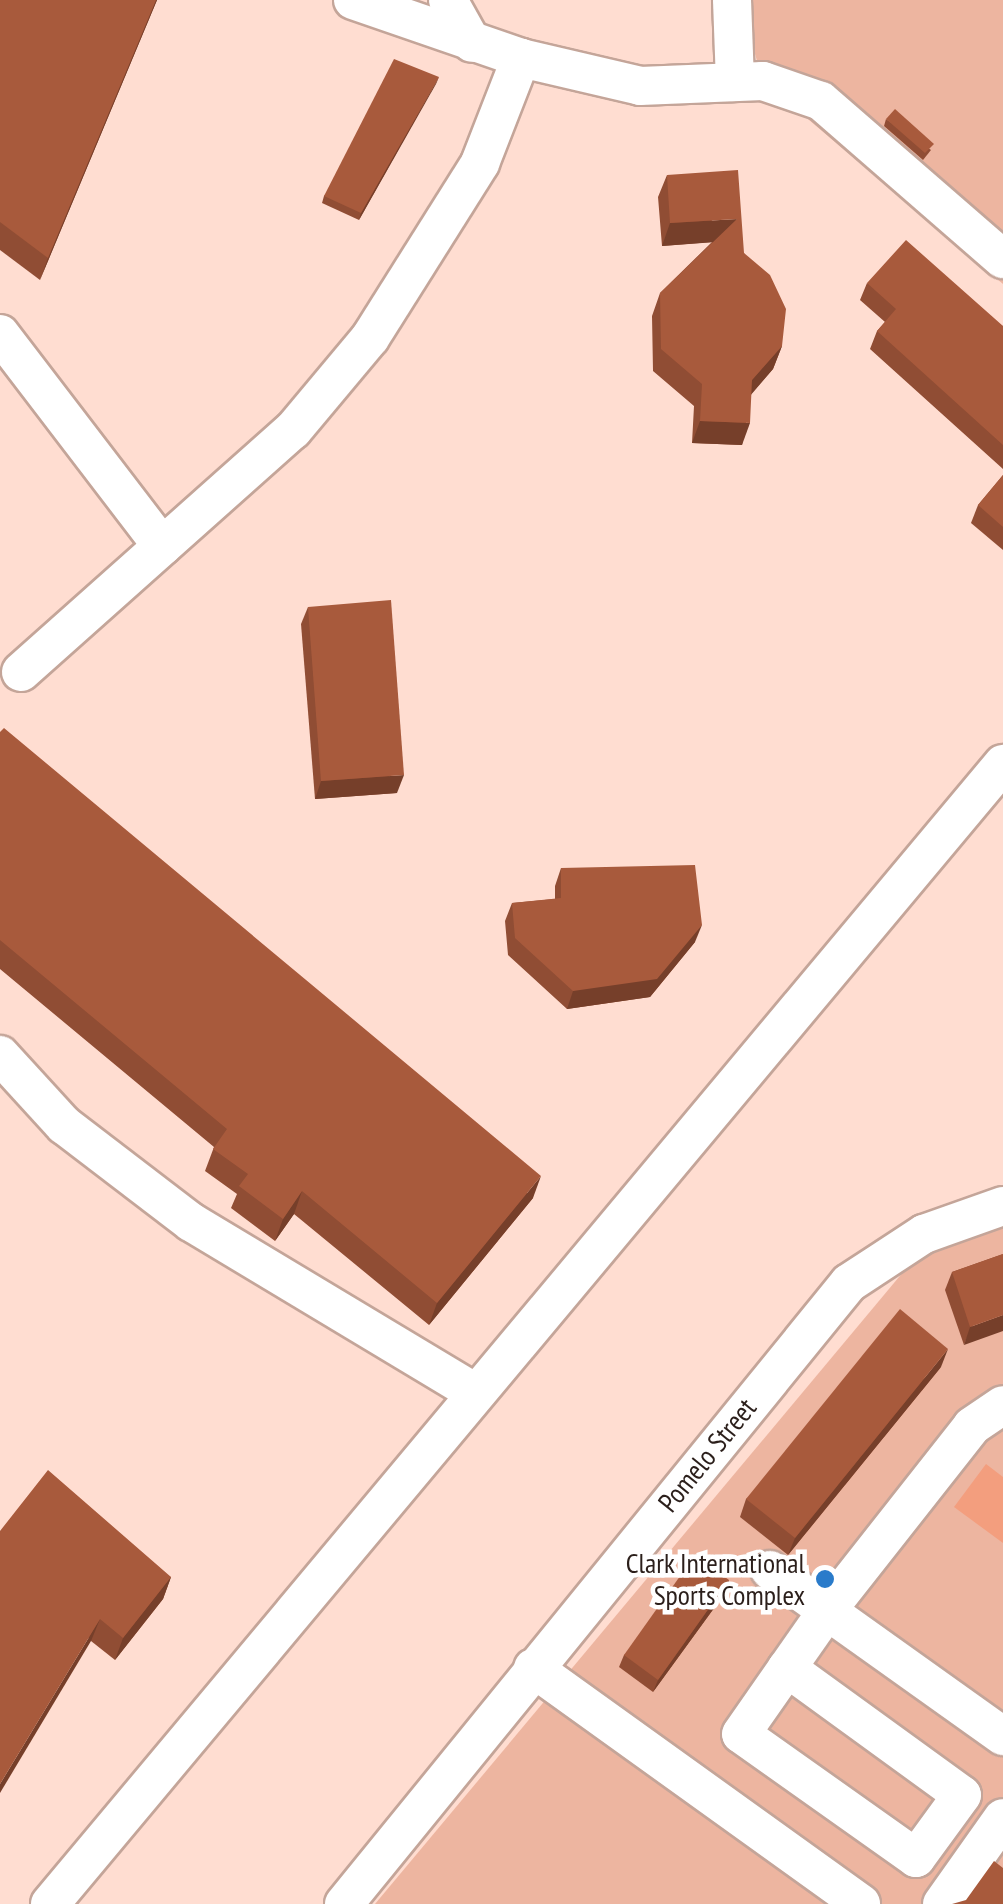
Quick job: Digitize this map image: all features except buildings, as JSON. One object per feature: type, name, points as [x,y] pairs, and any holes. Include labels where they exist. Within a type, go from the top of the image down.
[{"type":"street","points":[[353,0],[521,58],[640,86],[735,82],[822,100],[1003,259]]},
{"type":"street","points":[[448,0],[472,42]]},
{"type":"street","points":[[732,0],[735,82]]},
{"type":"street","points":[[20,672],[293,430],[370,338],[480,163],[521,58]]},
{"type":"street","points":[[0,334],[162,546]]},
{"type":"street","points":[[50,1904],[474,1392],[996,786]]},
{"type":"street","points":[[0,1055],[64,1125],[191,1222],[474,1392]]},
{"type":"street","name":"Pomelo Street","points":[[344,1904],[866,1265],[1003,1206]]},
{"type":"street","points":[[787,1668],[962,1795],[916,1858],[741,1734],[787,1668],[829,1608],[972,1426],[1003,1405]]},
{"type":"street","points":[[770,1570],[829,1608],[1003,1736]]},
{"type":"street","points":[[533,1668],[860,1904]]},
{"type":"street","points":[[942,1904],[1003,1818]]},
{"type":"shaded area","points":[[739,0],[1003,0],[1003,284],[763,81]]},
{"type":"shaded area","name":"Clark International Sports Complex","points":[[1003,1225],[1003,1904],[375,1904],[919,1253]]},
{"type":"shaded area","points":[[986,1464],[1003,1477],[1003,1543],[954,1507]]},
{"type":"place","name":"Clark International Sports Complex","points":[[825,1579]]}]
